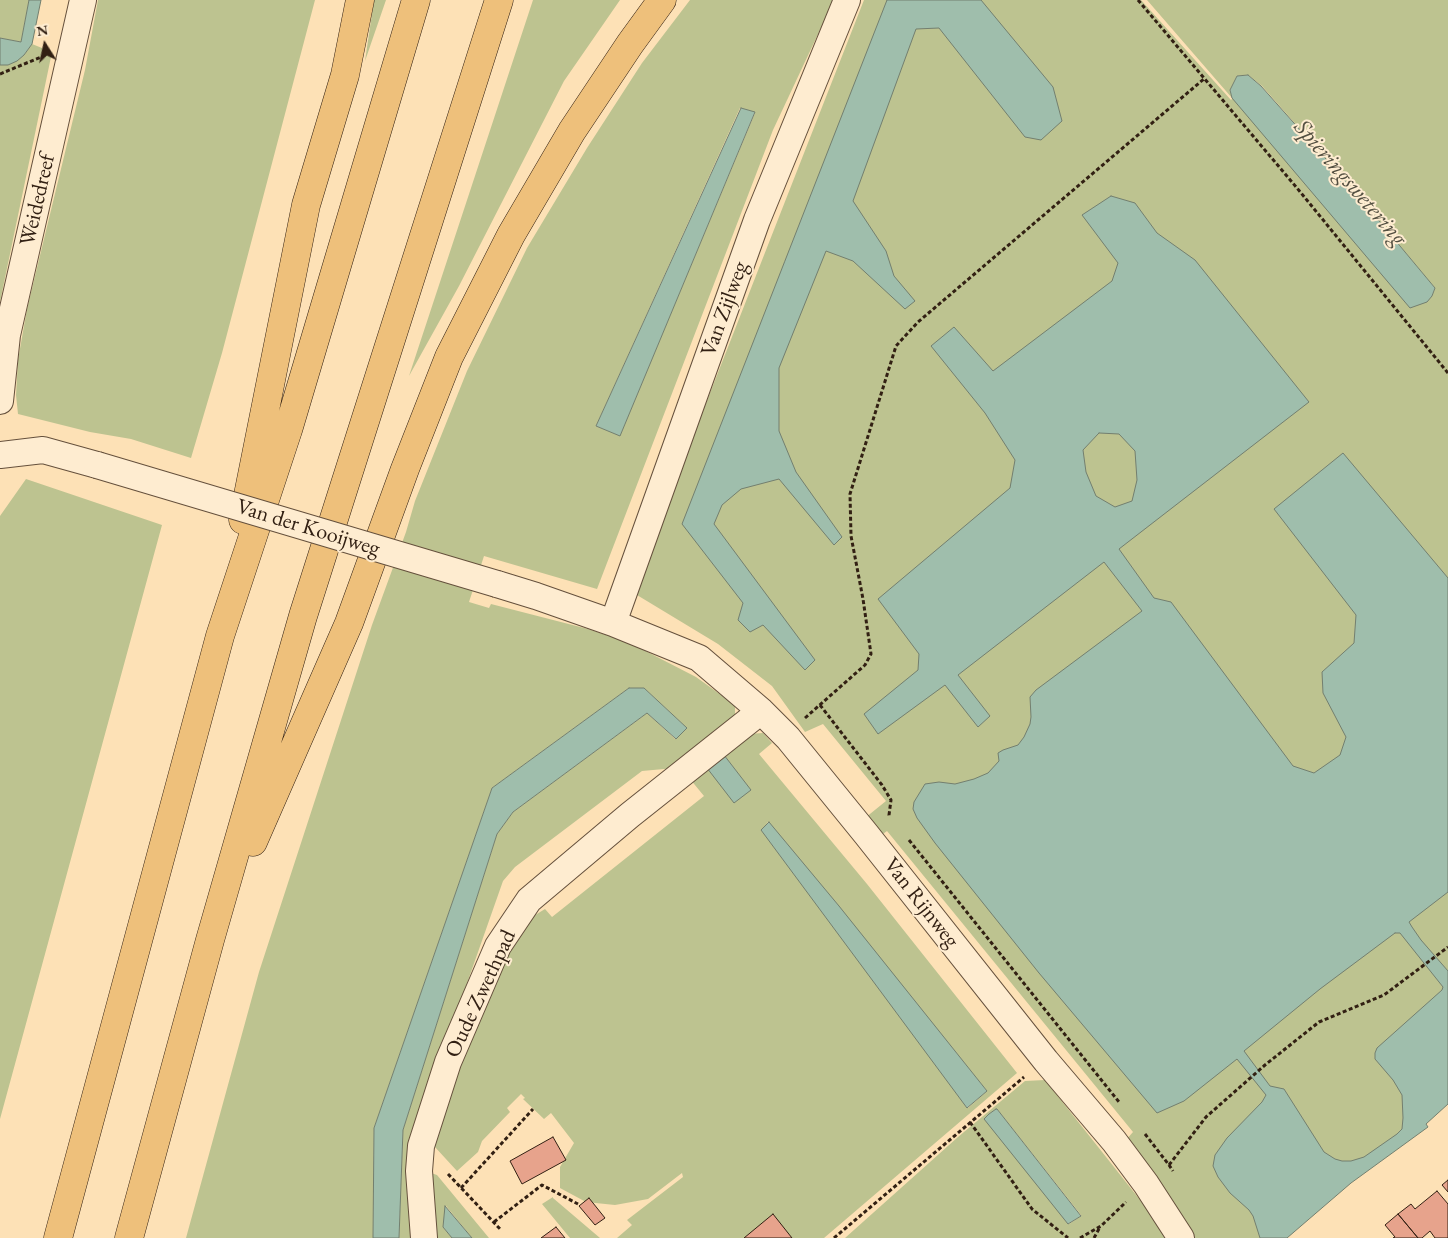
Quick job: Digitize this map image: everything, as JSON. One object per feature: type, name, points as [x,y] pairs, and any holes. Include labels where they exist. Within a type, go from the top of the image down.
[{"type":"highway","points":[[220,636],[306,205],[345,75],[360,0]]},
{"type":"highway","points":[[58,1238],[220,636],[288,430],[416,0]]},
{"type":"highway","points":[[129,1238],[210,940],[303,616],[499,0]]},
{"type":"highway","points":[[210,940],[348,623],[449,357],[511,235],[544,179],[593,99],[662,0]]},
{"type":"street","name":"Weidedreef","points":[[0,401],[7,335],[83,0]]},
{"type":"street","name":"Van Zijlweg","points":[[613,623],[757,220],[847,0]]},
{"type":"street","name":"Van der Kooijweg","points":[[0,455],[42,450],[97,465],[497,584],[613,623]]},
{"type":"street","name":"Van Rijnweg","points":[[613,623],[699,658],[761,710],[788,738],[1046,1061],[1114,1141],[1146,1184],[1181,1238]]},
{"type":"street","name":"Oude Zwethpad","points":[[424,1238],[419,1171],[422,1146],[448,1062],[498,946],[529,900],[761,710]]},
{"type":"path","points":[[1138,0],[1205,78],[1448,372]]},
{"type":"path","points":[[0,74],[34,62],[74,40]]},
{"type":"path","points":[[803,720],[865,665],[871,654],[851,536],[850,494],[896,346],[918,322],[1205,78]]},
{"type":"path","points":[[820,705],[882,785],[891,800],[889,815],[895,823]]},
{"type":"path","points":[[907,838],[1120,1103]]},
{"type":"path","points":[[1169,1164],[1206,1117],[1319,1022],[1384,994],[1422,968],[1448,947]]},
{"type":"path","points":[[834,1238],[970,1122],[1046,1061]]},
{"type":"path","points":[[461,1188],[532,1108]]},
{"type":"path","points":[[970,1122],[1032,1209],[1068,1238]]},
{"type":"path","points":[[1143,1130],[1173,1172]]},
{"type":"path","points":[[422,1146],[501,1230]]},
{"type":"path","points":[[1080,1238],[1101,1226],[1146,1184]]},
{"type":"path","points":[[494,1222],[542,1185],[578,1204]]},
{"type":"path","points":[[1094,1238],[1101,1226]]},
{"type":"green space","points":[[0,0],[29,0],[21,42],[0,38]]},
{"type":"green space","points":[[98,0],[315,0],[222,353],[191,458],[131,439],[90,432],[18,414],[16,395],[18,360],[27,309],[85,70]]},
{"type":"green space","points":[[374,0],[386,0],[365,61]]},
{"type":"green space","points":[[533,0],[620,0],[564,81],[459,286],[409,376]]},
{"type":"green space","points":[[690,0],[834,0],[773,130],[597,589],[484,556],[469,602],[489,608],[491,604],[588,629],[630,643],[696,677],[735,705],[735,720],[675,768],[642,771],[515,867],[503,881],[440,1060],[413,1238],[399,1238],[403,1130],[497,834],[513,812],[647,713],[675,739],[687,728],[644,688],[629,688],[492,788],[374,1128],[373,1238],[186,1238],[259,972],[372,625],[406,532],[415,501],[467,371],[527,248],[587,148],[642,63]],"holes":[[[740,108],[755,113],[620,435],[596,426]]]},
{"type":"green space","points":[[864,0],[1141,0],[1231,100],[1246,84],[1428,300],[1435,288],[1350,186],[1262,86],[1248,75],[1237,76],[1230,90],[1232,98],[1147,0],[1448,0],[1448,1092],[1415,1125],[1282,1238],[1193,1238],[1161,1188],[1126,1140],[1133,1132],[887,831],[879,837],[868,824],[865,818],[886,801],[823,724],[805,732],[772,686],[718,644],[632,592]]},
{"type":"green space","points":[[32,44],[52,52],[0,302],[0,65],[8,65],[24,55]]},
{"type":"green space","points":[[26,479],[162,525],[0,1119],[0,516]]},
{"type":"green space","points":[[763,733],[772,743],[759,754],[867,884],[1017,1073],[824,1238],[617,1238],[632,1225],[627,1220],[683,1177],[682,1173],[648,1199],[615,1205],[586,1202],[560,1188],[560,1167],[574,1143],[551,1113],[544,1119],[523,1099],[525,1098],[521,1094],[507,1108],[510,1112],[482,1141],[478,1152],[457,1171],[434,1146],[434,1130],[500,953],[527,920],[545,909],[552,917],[704,796],[690,779],[707,768],[750,790],[724,755],[749,734]],"holes":[[[768,822],[987,1091],[968,1108],[762,830]]]},
{"type":"green space","points":[[1045,1080],[1152,1215],[1167,1238],[845,1238],[958,1137],[1025,1081]],"holes":[[[997,1109],[1081,1215],[1069,1224],[989,1114]]]},
{"type":"green space","points":[[431,1173],[437,1175],[489,1238],[472,1238],[446,1206],[443,1227],[452,1238],[432,1238]]},
{"type":"green space","points":[[553,1197],[600,1238],[570,1238],[542,1204]]},
{"type":"shaded area","points":[[29,0],[41,0],[32,44],[17,61],[8,65],[0,65],[0,38],[21,42]]},
{"type":"shaded area","points":[[887,0],[981,0],[1053,87],[1062,121],[1041,140],[1025,137],[939,28],[916,29],[853,201],[886,251],[894,276],[915,301],[905,309],[853,261],[826,251],[779,368],[779,431],[796,472],[842,537],[834,545],[779,479],[741,489],[722,505],[714,524],[815,660],[805,670],[763,625],[750,632],[738,620],[743,603],[682,524]]},
{"type":"shaded area","points":[[1248,75],[1261,86],[1350,186],[1435,288],[1427,302],[1410,308],[1232,98],[1230,90],[1237,76]]},
{"type":"shaded area","points":[[741,108],[755,112],[620,436],[596,426]]},
{"type":"shaded area","points":[[1111,196],[1135,203],[1157,233],[1195,260],[1309,402],[1119,549],[1154,598],[1171,602],[1293,766],[1314,773],[1340,755],[1346,737],[1323,693],[1322,672],[1354,643],[1356,615],[1274,509],[1343,453],[1448,578],[1448,892],[1409,922],[1421,940],[1448,971],[1448,1104],[1426,1124],[1428,1127],[1351,1183],[1287,1238],[1260,1238],[1253,1216],[1230,1193],[1218,1177],[1213,1166],[1215,1155],[1227,1138],[1262,1102],[1266,1095],[1237,1059],[1184,1101],[1157,1113],[1039,973],[935,843],[917,818],[913,809],[914,802],[925,784],[939,782],[955,784],[988,773],[999,761],[998,753],[1018,745],[1024,737],[1030,724],[1030,697],[1036,690],[1142,611],[1104,562],[958,675],[990,716],[978,727],[945,685],[878,734],[864,714],[918,670],[919,654],[878,599],[1010,488],[1015,460],[985,413],[931,346],[954,327],[993,371],[1112,281],[1118,263],[1082,215]],"holes":[[[1099,433],[1119,434],[1135,451],[1137,480],[1132,501],[1115,507],[1096,496],[1086,472],[1083,450]],[[1395,933],[1400,933],[1443,987],[1442,990],[1377,1048],[1375,1053],[1375,1059],[1393,1080],[1402,1095],[1402,1129],[1364,1157],[1351,1161],[1342,1161],[1324,1152],[1284,1089],[1270,1086],[1244,1051],[1320,989]]]},
{"type":"shaded area","points":[[629,688],[644,688],[687,728],[676,739],[647,713],[513,812],[497,834],[403,1130],[399,1238],[373,1238],[374,1128],[492,788]]},
{"type":"shaded area","points":[[724,755],[751,790],[734,803],[707,768]]},
{"type":"shaded area","points":[[769,822],[987,1091],[967,1108],[761,830]]},
{"type":"shaded area","points":[[996,1109],[1081,1216],[1068,1224],[984,1119]]},
{"type":"shaded area","points":[[445,1206],[472,1238],[452,1238],[443,1227]]},
{"type":"building","points":[[553,1137],[566,1160],[522,1184],[510,1161]]},
{"type":"building","points":[[1448,1180],[1448,1192],[1442,1185]]},
{"type":"building","points":[[1437,1191],[1448,1204],[1448,1238],[1435,1238],[1430,1231],[1422,1238],[1418,1238],[1398,1214],[1411,1204],[1415,1209]]},
{"type":"building","points":[[589,1198],[605,1218],[595,1225],[579,1206]]},
{"type":"building","points":[[773,1214],[792,1238],[744,1238]]},
{"type":"building","points":[[1398,1214],[1418,1238],[1393,1238],[1395,1237],[1385,1225]]},
{"type":"building","points":[[556,1227],[565,1238],[541,1238]]},
{"type":"water label","name":"Spieringswetering","points":[[1350,183]]}]
